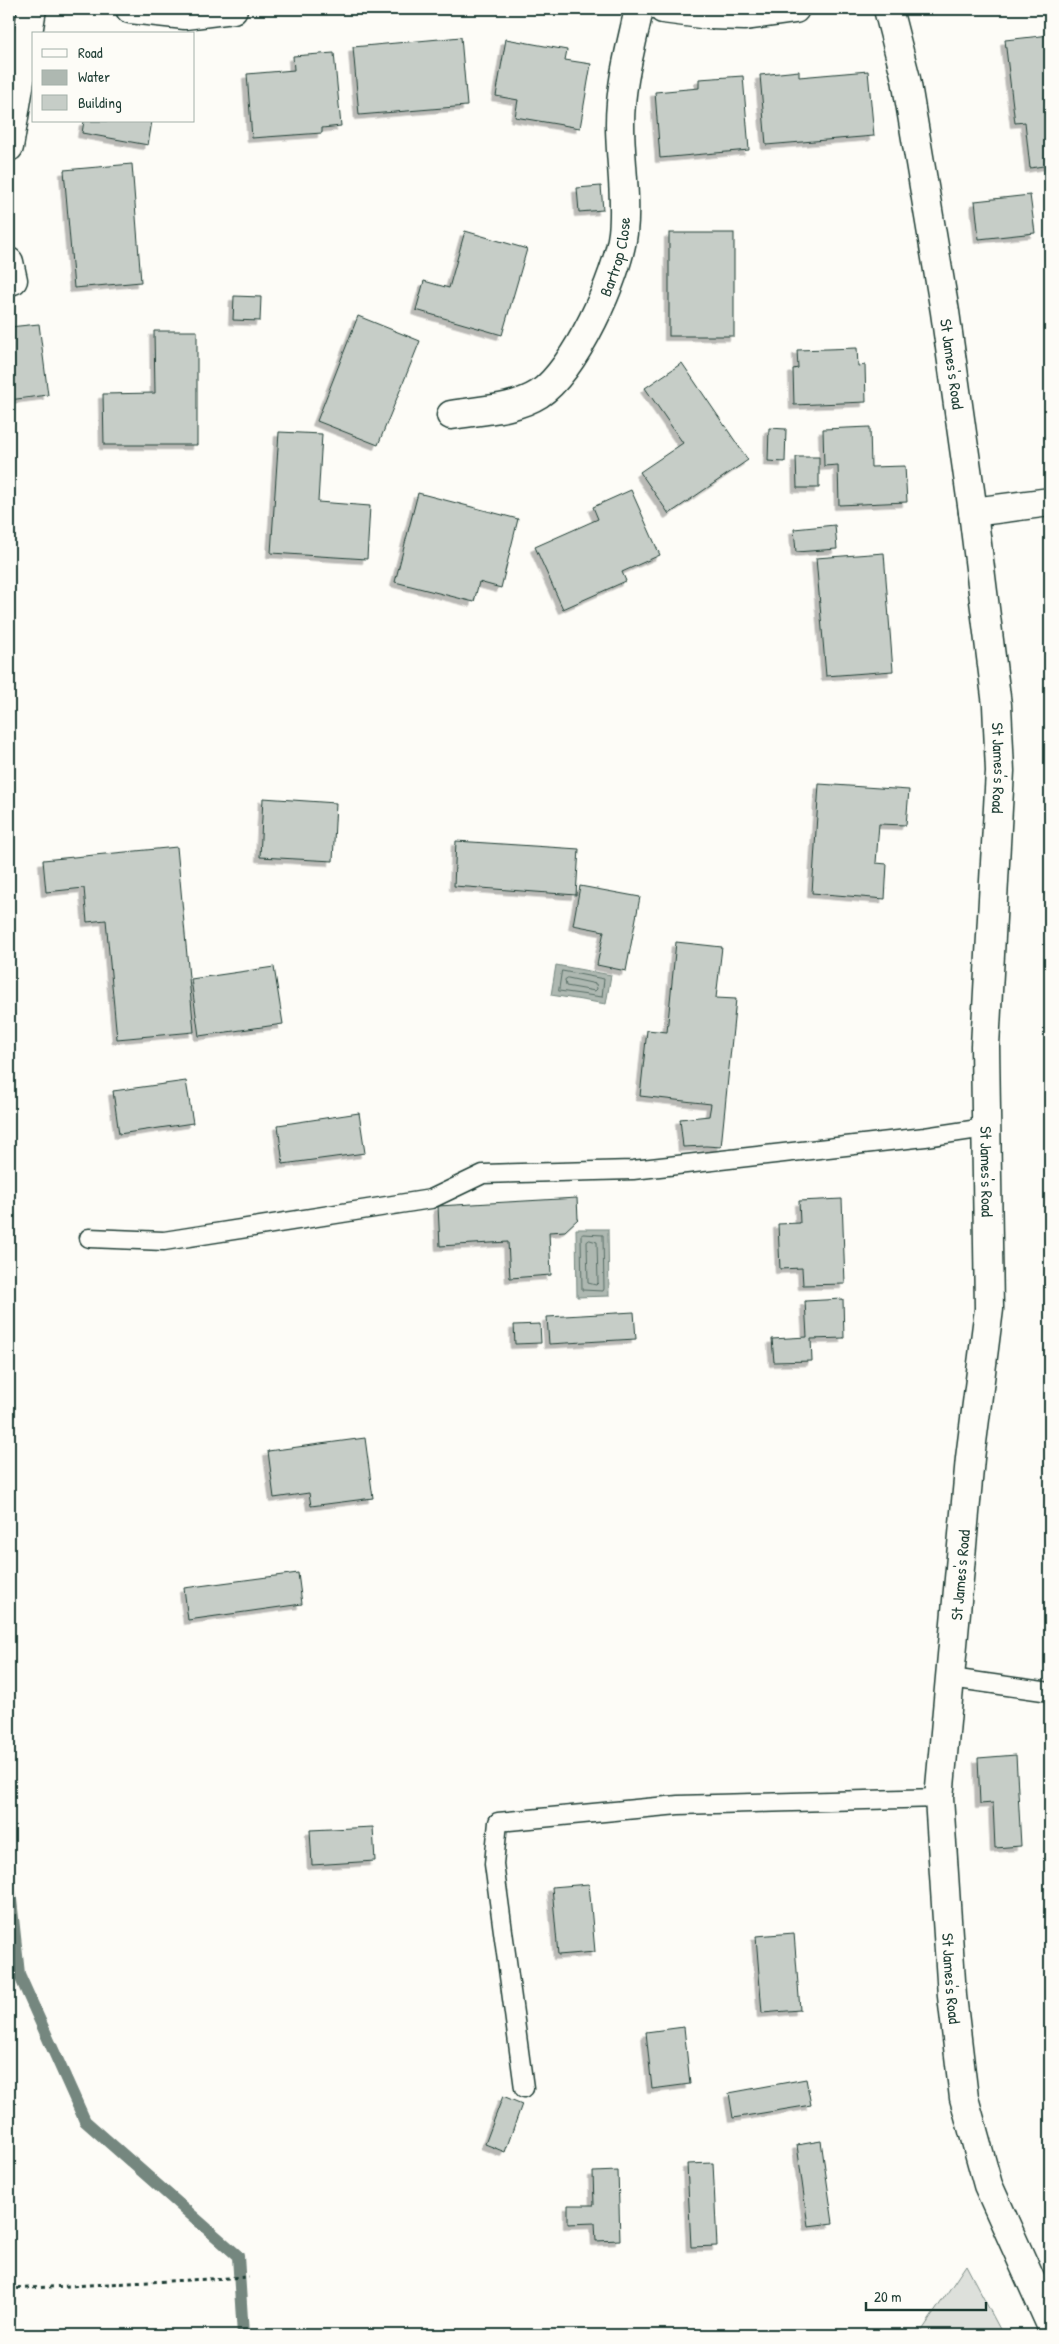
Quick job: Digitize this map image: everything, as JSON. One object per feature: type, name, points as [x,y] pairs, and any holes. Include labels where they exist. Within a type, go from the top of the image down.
[{"type":"street","points":[[9,147],[32,9]]},
{"type":"street","points":[[130,9],[185,15],[233,9]]},
{"type":"street","name":"Bartrop Close","points":[[451,415],[517,404],[538,394],[558,378],[578,350],[615,270],[623,225],[624,199],[620,124],[623,84],[639,9]]},
{"type":"street","points":[[663,9],[710,15],[745,16],[795,9]]},
{"type":"street","name":"St James's Road","points":[[888,9],[906,79],[945,312],[973,512],[996,705],[1000,772],[985,1046],[989,1309],[970,1458],[939,1798],[952,1996],[964,2098],[988,2185],[1050,2323]]},
{"type":"street","points":[[973,512],[1050,502]]},
{"type":"lane","points":[[89,1238],[164,1241],[432,1199],[483,1174],[633,1170],[926,1137],[985,1128]]},
{"type":"lane","points":[[951,1678],[1050,1692]]},
{"type":"lane","points":[[524,2088],[494,1864],[498,1822],[678,1805],[939,1798]]},
{"type":"path","points":[[9,2289],[249,2277]]},
{"type":"shaded area","points":[[966,2265],[1003,2335],[919,2335]]},
{"type":"water","points":[[556,965],[611,975],[606,1004],[551,995]]},
{"type":"water","points":[[576,1229],[608,1229],[609,1296],[577,1297]]},
{"type":"building","points":[[1050,35],[1050,165],[1030,168],[1025,122],[1015,123],[1005,40]]},
{"type":"building","points":[[461,37],[467,106],[359,115],[353,47]]},
{"type":"building","points":[[506,39],[567,50],[565,60],[591,64],[580,128],[515,117],[518,100],[496,96]]},
{"type":"building","points":[[334,53],[341,126],[322,128],[322,133],[252,138],[247,74],[294,70],[293,56]]},
{"type":"building","points":[[799,71],[799,77],[868,71],[874,136],[766,145],[760,75]]},
{"type":"building","points":[[743,76],[749,150],[660,158],[655,92],[699,88],[699,79]]},
{"type":"building","points":[[84,122],[152,122],[148,145],[82,133]]},
{"type":"building","points":[[132,164],[141,282],[74,288],[64,170]]},
{"type":"building","points":[[601,186],[603,210],[579,212],[577,188]]},
{"type":"building","points":[[1030,195],[1035,233],[979,239],[975,201]]},
{"type":"building","points":[[465,231],[527,249],[502,335],[416,310],[424,281],[449,288]]},
{"type":"building","points":[[669,233],[734,233],[734,336],[669,336]]},
{"type":"building","points":[[234,296],[261,297],[260,321],[233,320]]},
{"type":"building","points":[[358,316],[420,341],[378,445],[317,421]]},
{"type":"building","points":[[39,324],[48,395],[9,400],[9,327]]},
{"type":"building","points":[[154,331],[197,331],[197,445],[104,445],[103,394],[155,393]]},
{"type":"building","points":[[857,348],[858,366],[865,365],[866,402],[794,405],[793,369],[798,368],[797,350]]},
{"type":"building","points":[[682,363],[748,460],[669,514],[640,472],[683,443],[645,388]]},
{"type":"building","points":[[870,427],[871,467],[905,466],[907,502],[839,505],[838,465],[824,466],[823,429]]},
{"type":"building","points":[[769,428],[786,429],[785,462],[768,461]]},
{"type":"building","points":[[279,432],[322,434],[318,502],[370,506],[367,559],[271,553]]},
{"type":"building","points":[[796,457],[819,457],[819,488],[797,488]]},
{"type":"building","points":[[631,490],[660,555],[622,572],[626,581],[563,609],[535,547],[598,519],[593,507]]},
{"type":"building","points":[[418,493],[518,519],[501,588],[479,582],[474,602],[395,582]]},
{"type":"building","points":[[835,525],[837,549],[796,552],[794,529]]},
{"type":"building","points":[[884,553],[893,671],[826,676],[816,558]]},
{"type":"building","points":[[819,784],[909,790],[906,825],[879,824],[876,863],[887,864],[885,899],[812,893]]},
{"type":"building","points":[[263,798],[336,803],[333,861],[260,857]]},
{"type":"building","points":[[456,841],[579,849],[576,895],[454,886]]},
{"type":"building","points":[[177,847],[194,1032],[117,1039],[106,920],[87,922],[84,888],[46,892],[43,860]]},
{"type":"building","points":[[580,886],[640,897],[626,971],[597,965],[604,931],[573,925]]},
{"type":"building","points":[[676,942],[722,947],[716,998],[736,999],[721,1147],[683,1147],[680,1119],[709,1116],[711,1104],[640,1096],[647,1030],[667,1032]]},
{"type":"building","points":[[274,967],[283,1024],[199,1036],[191,979]]},
{"type":"building","points":[[186,1081],[193,1123],[119,1134],[113,1091]]},
{"type":"building","points":[[359,1113],[365,1153],[283,1164],[278,1125]]},
{"type":"building","points":[[577,1198],[578,1219],[565,1231],[549,1232],[551,1275],[510,1278],[508,1242],[440,1246],[438,1206]]},
{"type":"building","points":[[842,1199],[845,1284],[803,1285],[802,1268],[780,1269],[778,1224],[800,1223],[799,1201]]},
{"type":"building","points":[[843,1299],[844,1338],[811,1339],[812,1361],[774,1362],[772,1339],[807,1337],[805,1301]]},
{"type":"building","points":[[634,1312],[636,1339],[549,1344],[547,1317]]},
{"type":"building","points":[[540,1324],[541,1343],[515,1344],[514,1325]]},
{"type":"building","points":[[365,1438],[373,1498],[311,1506],[309,1493],[274,1498],[268,1451]]},
{"type":"building","points":[[298,1573],[302,1604],[188,1620],[184,1588]]},
{"type":"building","points":[[1016,1755],[1021,1846],[995,1848],[993,1803],[980,1804],[978,1758]]},
{"type":"building","points":[[373,1827],[375,1861],[312,1865],[310,1830]]},
{"type":"building","points":[[589,1884],[595,1952],[558,1955],[552,1887]]},
{"type":"building","points":[[794,1933],[800,2010],[762,2013],[756,1936]]},
{"type":"building","points":[[684,2027],[690,2084],[652,2089],[646,2032]]},
{"type":"building","points":[[806,2079],[811,2105],[733,2118],[729,2093]]},
{"type":"building","points":[[503,2096],[522,2104],[505,2152],[485,2144]]},
{"type":"building","points":[[821,2141],[833,2223],[808,2226],[797,2145]]},
{"type":"building","points":[[713,2163],[717,2246],[691,2247],[687,2164]]},
{"type":"building","points":[[618,2171],[620,2240],[596,2241],[595,2223],[568,2224],[568,2205],[594,2205],[593,2172]]},
{"type":"waterway","points":[[9,1881],[19,1974],[85,2121],[238,2256],[243,2335]]}]
